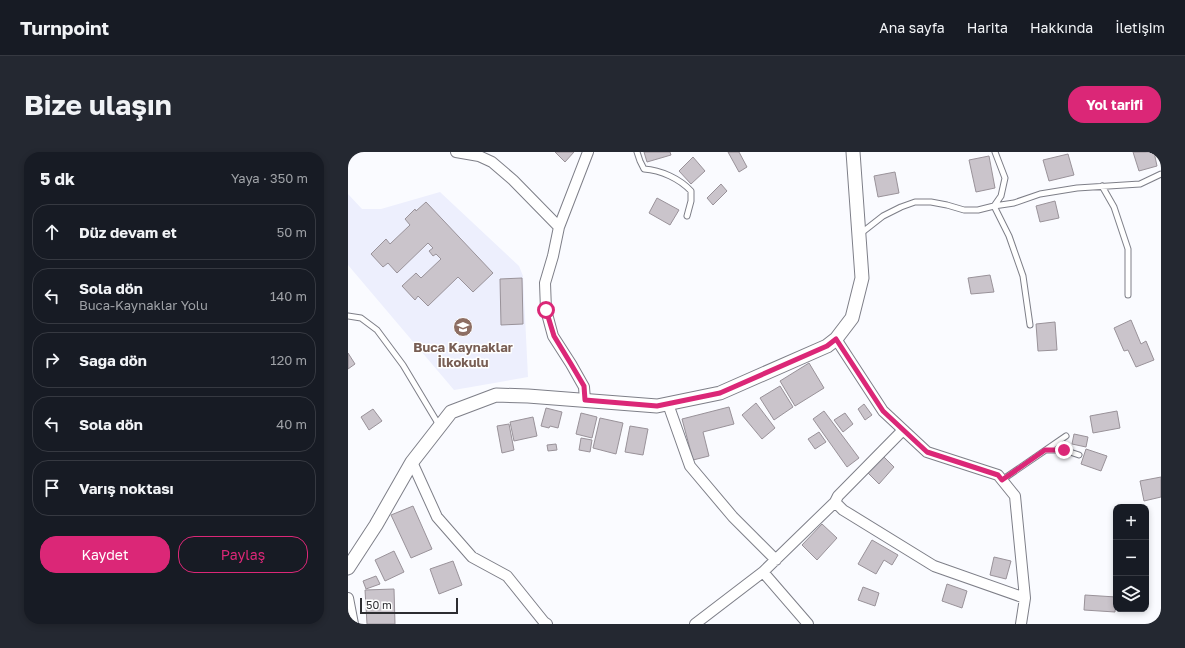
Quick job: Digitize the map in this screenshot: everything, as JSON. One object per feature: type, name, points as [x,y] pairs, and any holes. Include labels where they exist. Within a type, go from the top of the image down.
[{"type":"street","points":[[456,152],[479,156],[492,162],[513,180],[559,227]]},
{"type":"street","points":[[585,400],[584,386],[554,336],[546,310],[545,283],[553,256],[559,227],[588,152]]},
{"type":"street","points":[[846,152],[854,168]]},
{"type":"street","points":[[348,568],[376,525],[412,462],[451,412],[496,396],[528,396],[657,406],[668,404],[720,393],[827,346],[836,339],[852,318],[862,278],[853,152]]},
{"type":"street","points":[[836,339],[883,411],[927,452],[998,475],[1015,496],[1025,598],[1021,624]]},
{"type":"street","points":[[668,404],[690,466],[732,517],[776,560]]},
{"type":"street","points":[[695,624],[763,572],[776,560],[835,502],[838,496],[903,430]]},
{"type":"street","points":[[412,462],[437,517],[472,557],[507,576],[544,622],[548,624]]},
{"type":"street","points":[[835,502],[843,510],[934,566],[1025,598]]},
{"type":"street","points":[[763,572],[808,624]]},
{"type":"street","points":[[348,598],[352,624]]},
{"type":"lane","points":[[637,152],[644,169],[656,170],[685,184],[691,191],[691,200],[687,216]]},
{"type":"lane","points":[[994,206],[1001,196],[1005,178],[995,152]]},
{"type":"lane","points":[[859,234],[883,216],[915,202],[932,202],[964,210],[978,210],[1014,203],[1048,193],[1077,188],[1140,184],[1161,174]]},
{"type":"lane","points":[[1102,186],[1114,207],[1128,249],[1128,295]]},
{"type":"lane","points":[[994,206],[1009,236],[1023,276],[1030,324]]},
{"type":"lane","points":[[348,316],[360,318],[377,330],[403,365],[439,427]]},
{"type":"lane","points":[[1002,480],[1066,436]]},
{"type":"lane","points":[[1045,450],[1064,450],[1078,455]]},
{"type":"shaded area","name":"Buca Kaynaklar İlkokulu","points":[[440,192],[519,266],[523,276],[528,377],[454,390],[348,265],[348,194],[362,209],[381,209]]},
{"type":"building","points":[[555,152],[574,152],[565,162]]},
{"type":"building","points":[[644,152],[670,152],[671,155],[647,162]]},
{"type":"building","points":[[728,152],[739,152],[747,167],[739,172]]},
{"type":"building","points":[[1133,152],[1154,152],[1157,166],[1139,171]]},
{"type":"building","points":[[1068,154],[1074,175],[1049,181],[1043,160]]},
{"type":"building","points":[[989,156],[995,188],[976,192],[969,160]]},
{"type":"building","points":[[693,157],[705,171],[691,184],[679,171]]},
{"type":"building","points":[[895,172],[899,193],[878,197],[874,176]]},
{"type":"building","points":[[721,184],[727,191],[713,205],[707,198]]},
{"type":"building","points":[[657,198],[679,210],[670,225],[649,213]]},
{"type":"building","points":[[1055,201],[1059,218],[1040,222],[1036,206]]},
{"type":"building","name":"Buca Kaynaklar İlkokulu","points":[[426,202],[493,273],[473,292],[458,277],[428,306],[418,296],[415,300],[402,286],[416,273],[421,278],[441,259],[436,254],[433,256],[429,251],[433,248],[428,243],[397,273],[388,263],[383,267],[371,254],[386,239],[390,244],[410,225],[405,219],[415,209],[416,211]]},
{"type":"building","points":[[990,275],[994,292],[971,294],[968,278]]},
{"type":"building","points":[[522,278],[523,324],[501,325],[500,279]]},
{"type":"building","points":[[1131,320],[1141,344],[1146,341],[1154,360],[1136,367],[1128,350],[1124,351],[1114,328]]},
{"type":"building","points":[[1055,322],[1057,350],[1038,351],[1036,324]]},
{"type":"building","points":[[348,353],[355,364],[348,369]]},
{"type":"building","points":[[809,363],[824,388],[795,406],[780,381]]},
{"type":"building","points":[[780,386],[793,407],[774,420],[760,398]]},
{"type":"building","points":[[756,403],[775,428],[762,439],[742,415]]},
{"type":"building","points":[[864,404],[872,415],[865,420],[858,409]]},
{"type":"building","points":[[729,407],[734,424],[703,432],[709,456],[693,460],[682,419]]},
{"type":"building","points":[[546,408],[562,412],[558,428],[541,426]]},
{"type":"building","points":[[373,409],[382,421],[369,430],[361,417]]},
{"type":"building","points":[[824,411],[859,458],[847,467],[813,419]]},
{"type":"building","points":[[1117,411],[1120,428],[1093,433],[1090,416]]},
{"type":"building","points":[[581,413],[597,417],[592,438],[576,434]]},
{"type":"building","points":[[845,413],[853,424],[843,432],[834,420]]},
{"type":"building","points":[[533,417],[537,436],[514,441],[510,422]]},
{"type":"building","points":[[600,418],[623,423],[616,454],[593,448]]},
{"type":"building","points":[[509,424],[514,450],[502,453],[497,426]]},
{"type":"building","points":[[630,426],[648,429],[643,455],[625,452]]},
{"type":"building","points":[[819,432],[826,442],[815,449],[808,439]]},
{"type":"building","points":[[1074,434],[1088,437],[1086,447],[1072,444]]},
{"type":"building","points":[[581,438],[592,440],[590,452],[579,450]]},
{"type":"building","points":[[556,444],[557,450],[548,451],[547,445]]},
{"type":"building","points":[[1086,449],[1107,456],[1101,471],[1081,464]]},
{"type":"building","points":[[884,457],[894,467],[879,484],[868,473]]},
{"type":"building","points":[[1161,477],[1161,497],[1144,501],[1140,481]]},
{"type":"building","points":[[413,506],[432,549],[411,558],[391,515]]},
{"type":"building","points":[[822,524],[837,538],[817,560],[802,545]]},
{"type":"building","points":[[872,540],[898,555],[892,565],[884,560],[876,574],[858,564]]},
{"type":"building","points":[[394,551],[404,572],[385,581],[375,560]]},
{"type":"building","points":[[994,557],[1011,561],[1006,579],[990,575]]},
{"type":"building","points":[[453,561],[462,585],[439,594],[430,569]]},
{"type":"building","points":[[376,576],[380,584],[366,589],[363,581]]},
{"type":"building","points":[[947,584],[967,591],[962,608],[942,601]]},
{"type":"building","points":[[863,587],[879,593],[875,606],[858,600]]},
{"type":"building","points":[[394,589],[395,624],[367,624],[365,590]]},
{"type":"building","points":[[1085,595],[1113,597],[1113,612],[1084,610]]},
{"type":"place","name":"Buca Kaynaklar İlkokulu","points":[[463,327]]},
{"type":"route","points":[[546,310],[554,336],[584,386],[585,400],[657,406],[720,393],[827,346],[836,339],[883,411],[927,452],[998,475],[1002,480],[1045,450],[1064,450]]}]
